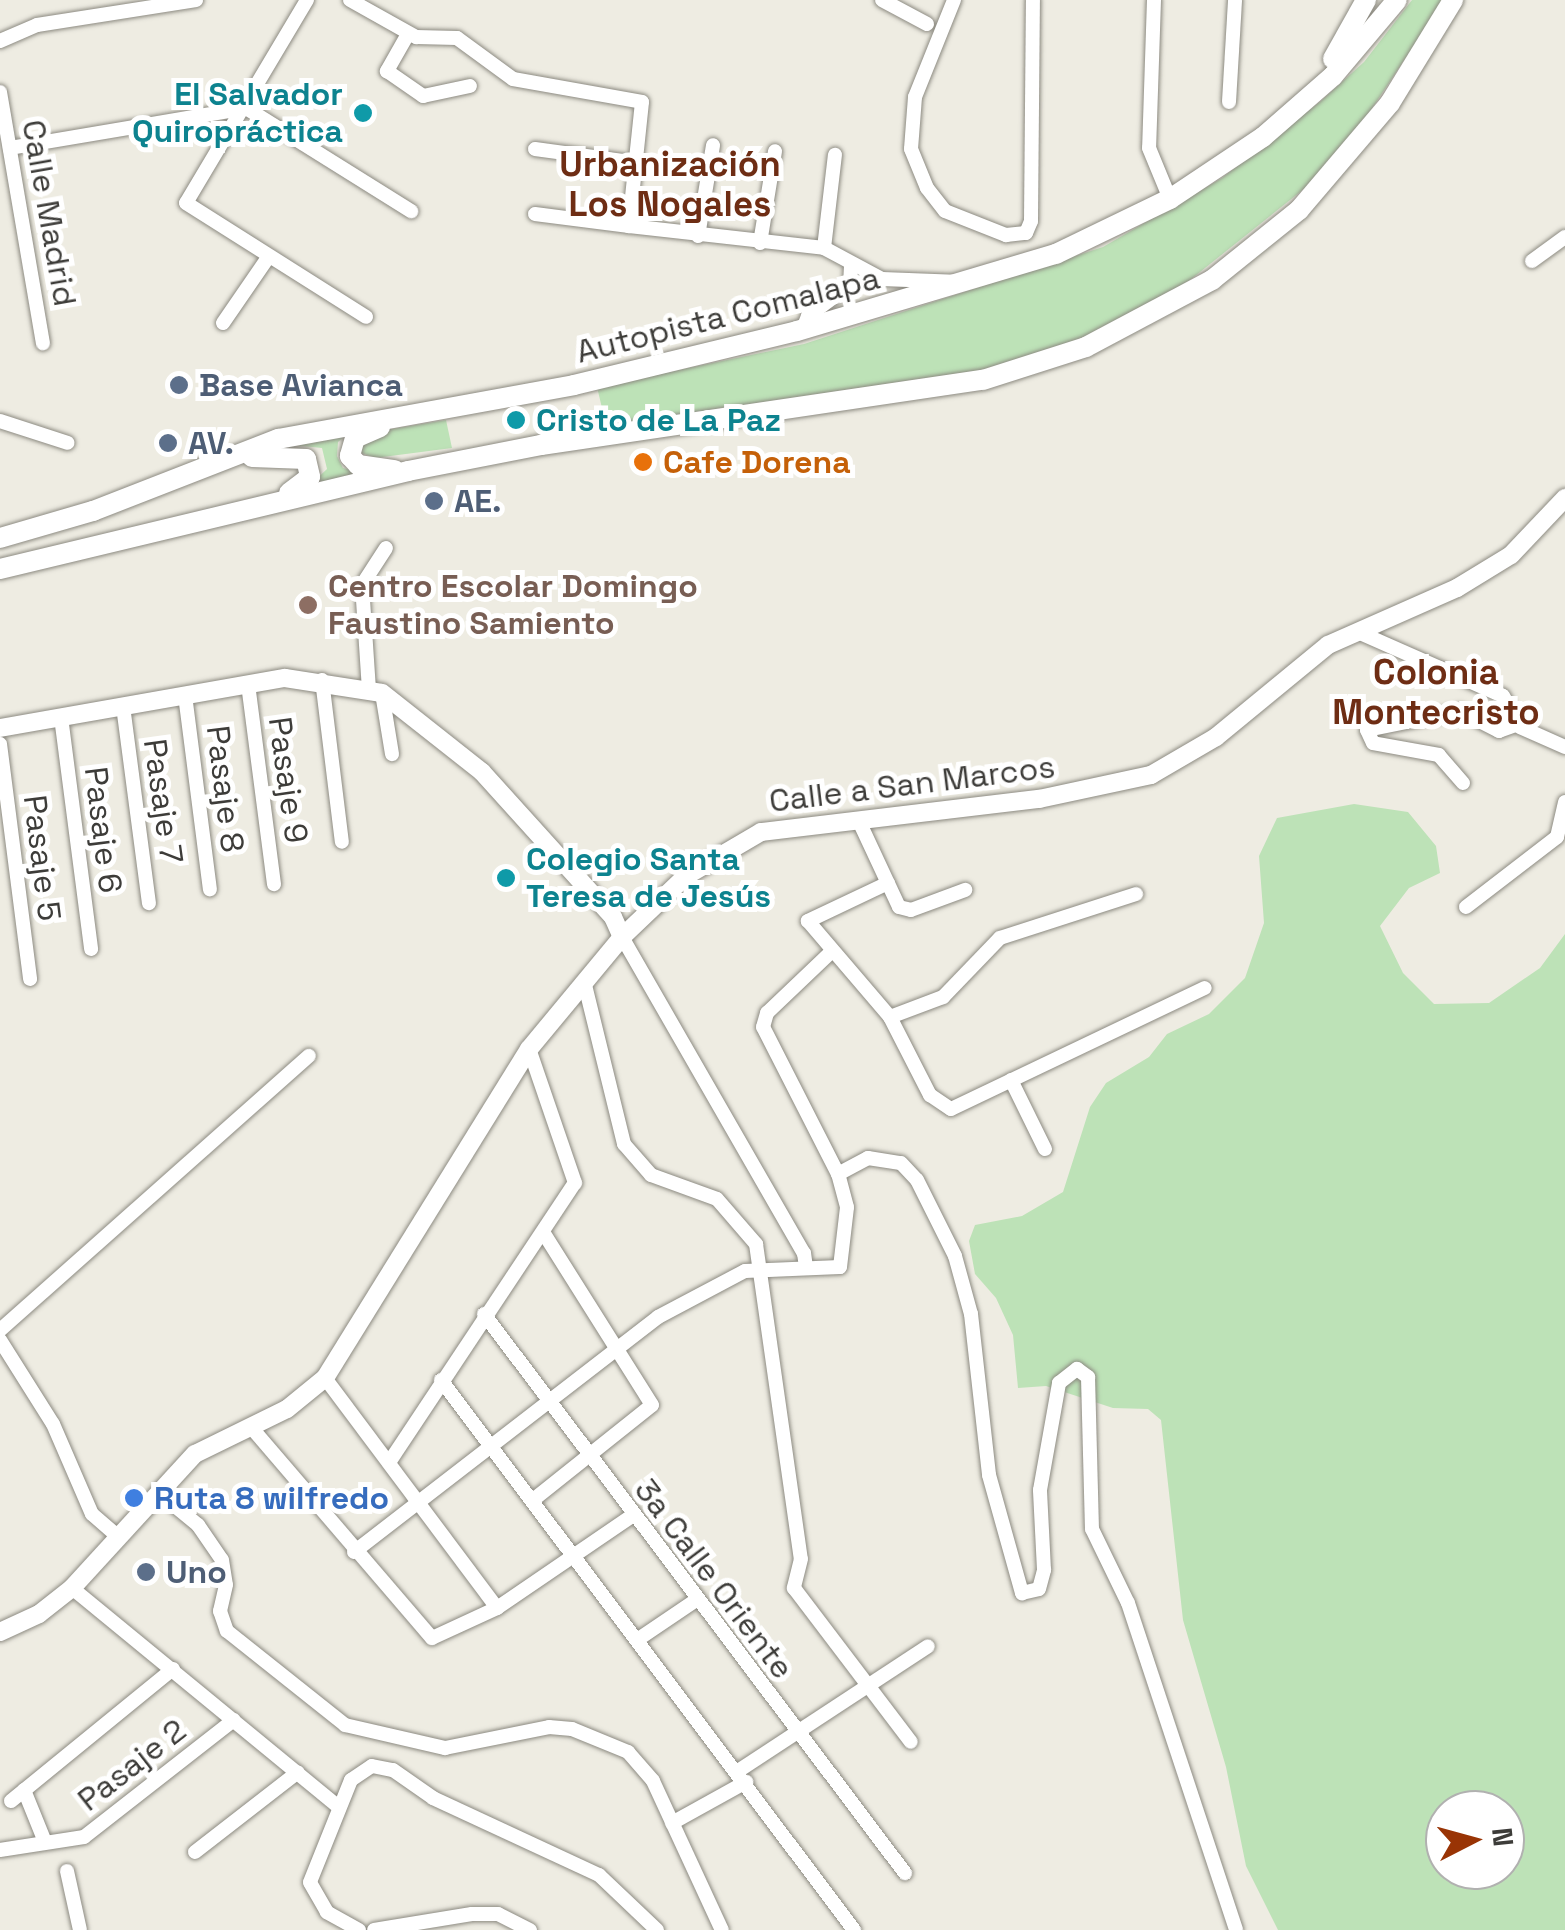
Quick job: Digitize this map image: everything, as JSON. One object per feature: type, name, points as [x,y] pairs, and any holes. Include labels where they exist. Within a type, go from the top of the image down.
[{"type":"highway","points":[[1263,138],[1336,54],[1366,0]]},
{"type":"highway","name":"Autopista Comalapa","points":[[0,538],[93,511],[194,467],[321,428],[410,416],[574,385],[803,329],[967,284],[1056,254],[1170,199],[1263,138],[1333,76],[1397,0]]},
{"type":"highway","points":[[0,569],[408,471],[541,445],[948,387],[1010,374],[1086,347],[1178,300],[1265,240],[1338,169],[1443,25],[1455,0]]},
{"type":"highway","points":[[408,471],[358,464],[350,447],[362,433],[410,416]]},
{"type":"highway","points":[[194,467],[278,454],[306,459],[311,472],[304,485],[245,508]]},
{"type":"main road","name":"Calle a San Marcos","points":[[0,1632],[72,1588],[195,1454],[304,1398],[325,1378],[530,1048],[622,936],[686,876],[735,844],[779,828],[1056,796],[1151,775],[1216,737],[1285,676],[1358,632],[1489,569],[1565,498]]},
{"type":"main road","points":[[0,728],[248,684],[322,680],[376,692],[482,772],[613,917],[622,936]]},
{"type":"street","points":[[0,41],[37,25],[130,4],[196,0]]},
{"type":"street","points":[[307,0],[186,205],[366,317]]},
{"type":"street","points":[[350,0],[405,32],[456,38],[514,79],[642,102],[639,163],[629,226]]},
{"type":"street","points":[[882,0],[927,24]]},
{"type":"street","points":[[954,0],[908,126],[918,171],[946,211],[968,225],[1006,236],[1026,232],[1033,0]]},
{"type":"street","points":[[1154,0],[1149,148],[1170,199]]},
{"type":"street","points":[[1229,102],[1234,0]]},
{"type":"street","points":[[405,32],[387,71],[422,96],[470,86]]},
{"type":"street","name":"Calle Madrid","points":[[0,92],[43,342]]},
{"type":"street","points":[[10,148],[246,108],[412,211]]},
{"type":"street","points":[[698,236],[714,145]]},
{"type":"street","points":[[535,149],[639,163]]},
{"type":"street","points":[[760,243],[775,151]]},
{"type":"street","points":[[824,248],[835,155]]},
{"type":"street","points":[[535,214],[824,248],[851,266],[882,279],[927,276],[967,284]]},
{"type":"street","points":[[1532,261],[1565,238]]},
{"type":"street","points":[[224,323],[270,256]]},
{"type":"street","points":[[803,329],[808,316],[850,285],[851,266]]},
{"type":"street","points":[[0,421],[68,443]]},
{"type":"street","points":[[386,548],[362,584],[376,692],[392,754]]},
{"type":"street","points":[[1358,632],[1497,693],[1518,724],[1565,747]]},
{"type":"street","points":[[322,680],[342,842]]},
{"type":"street","name":"Pasaje 9","points":[[248,684],[274,884]]},
{"type":"street","name":"Pasaje 8","points":[[186,695],[210,890]]},
{"type":"street","name":"Pasaje 7","points":[[123,706],[149,903]]},
{"type":"street","points":[[1464,784],[1439,754],[1372,743],[1367,730],[1460,711],[1499,731],[1518,724]]},
{"type":"street","name":"Pasaje 6","points":[[61,717],[91,950]]},
{"type":"street","name":"Pasaje 5","points":[[0,744],[30,979]]},
{"type":"street","points":[[1466,907],[1557,837],[1565,802]]},
{"type":"street","points":[[858,819],[904,910],[964,890]]},
{"type":"street","points":[[888,883],[809,917],[830,952],[890,1017],[938,1104],[964,1106],[1010,1080],[1205,988]]},
{"type":"street","points":[[890,1017],[943,997],[1000,938],[1136,894]]},
{"type":"street","points":[[622,936],[804,1254],[806,1268]]},
{"type":"street","points":[[354,1552],[658,1317],[762,1268],[840,1267],[846,1207],[838,1174],[763,1027],[766,1013],[830,952]]},
{"type":"street","points":[[584,982],[624,1144],[651,1175],[717,1198],[748,1229],[762,1268],[801,1559],[793,1582],[910,1742]]},
{"type":"street","points":[[390,1461],[484,1314],[545,1235],[576,1175],[530,1048]]},
{"type":"street","points":[[0,1330],[308,1056]]},
{"type":"street","points":[[1010,1080],[1045,1149]]},
{"type":"street","points":[[838,1174],[868,1158],[901,1162],[917,1180],[956,1256],[971,1314],[989,1475],[1022,1593],[1039,1590],[1044,1570],[1040,1490],[1059,1383],[1078,1369],[1088,1377],[1092,1529],[1128,1603],[1236,1930]]},
{"type":"street","points":[[532,1500],[652,1405],[621,1349],[545,1235]]},
{"type":"street","name":"3a Calle Oriente","points":[[484,1314],[795,1732],[906,1873]]},
{"type":"street","points":[[0,1340],[53,1424],[92,1514],[117,1536]]},
{"type":"street","points":[[325,1378],[423,1502],[498,1608]]},
{"type":"street","points":[[442,1380],[854,1930]]},
{"type":"street","points":[[251,1427],[276,1449],[354,1552],[432,1638],[498,1608],[632,1516]]},
{"type":"street","points":[[158,1492],[198,1525],[222,1560],[226,1586],[220,1611],[227,1631],[344,1725],[445,1748],[549,1727],[596,1734],[641,1766],[722,1930]]},
{"type":"street","points":[[72,1588],[338,1806]]},
{"type":"street","points":[[637,1640],[696,1600]]},
{"type":"street","points":[[672,1823],[742,1776],[795,1732],[928,1646]]},
{"type":"street","points":[[11,1801],[173,1668]]},
{"type":"street","name":"Pasaje 2","points":[[0,1850],[84,1837],[234,1720]]},
{"type":"street","points":[[358,1930],[327,1912],[310,1882],[338,1806],[363,1769],[383,1766],[479,1821],[599,1875],[656,1930]]},
{"type":"street","points":[[195,1852],[298,1772]]},
{"type":"street","points":[[24,1790],[46,1842]]},
{"type":"street","points":[[67,1871],[80,1930]]},
{"type":"street","points":[[374,1930],[484,1914],[519,1920],[530,1930]]},
{"type":"street","points":[[477,1930],[484,1914]]},
{"type":"green space","points":[[1412,0],[1444,0],[1335,164],[1180,288],[1081,339],[996,368],[606,425],[597,387],[804,344],[1103,247],[1222,178],[1321,101],[1364,62]]},
{"type":"green space","points":[[446,420],[452,448],[375,458],[362,453],[360,443],[386,430]]},
{"type":"green space","points":[[354,427],[338,442],[337,456],[343,468],[363,473],[308,487],[327,469],[322,448],[282,444]]},
{"type":"green space","points":[[1354,804],[1408,812],[1436,846],[1440,873],[1409,888],[1380,926],[1403,973],[1434,1004],[1489,1003],[1540,968],[1565,934],[1565,1930],[1278,1930],[1246,1866],[1226,1767],[1183,1620],[1161,1420],[1148,1409],[1113,1408],[1046,1386],[1018,1388],[1013,1335],[996,1298],[975,1274],[969,1241],[975,1225],[1022,1216],[1063,1192],[1090,1107],[1106,1083],[1149,1057],[1167,1034],[1209,1014],[1245,978],[1264,923],[1259,856],[1277,818]]},
{"type":"place","name":"El Salvador Quiropráctica","points":[[363,113]]},
{"type":"place","name":"Base Avianca","points":[[179,385]]},
{"type":"place","name":"Cristo de La Paz","points":[[516,420]]},
{"type":"place","name":"AV.","points":[[168,443]]},
{"type":"place","name":"Cafe Dorena","points":[[643,462]]},
{"type":"place","name":"AE.","points":[[434,501]]},
{"type":"place","name":"Centro Escolar Domingo Faustino Samiento","points":[[308,605]]},
{"type":"place","name":"Colegio Santa Teresa de Jesús","points":[[506,878]]},
{"type":"place","name":"Ruta 8 wilfredo","points":[[134,1498]]},
{"type":"place","name":"Uno","points":[[146,1572]]},
{"type":"district","name":"Urbanización Los Nogales","points":[[670,184]]},
{"type":"district","name":"Colonia Montecristo","points":[[1436,692]]}]
